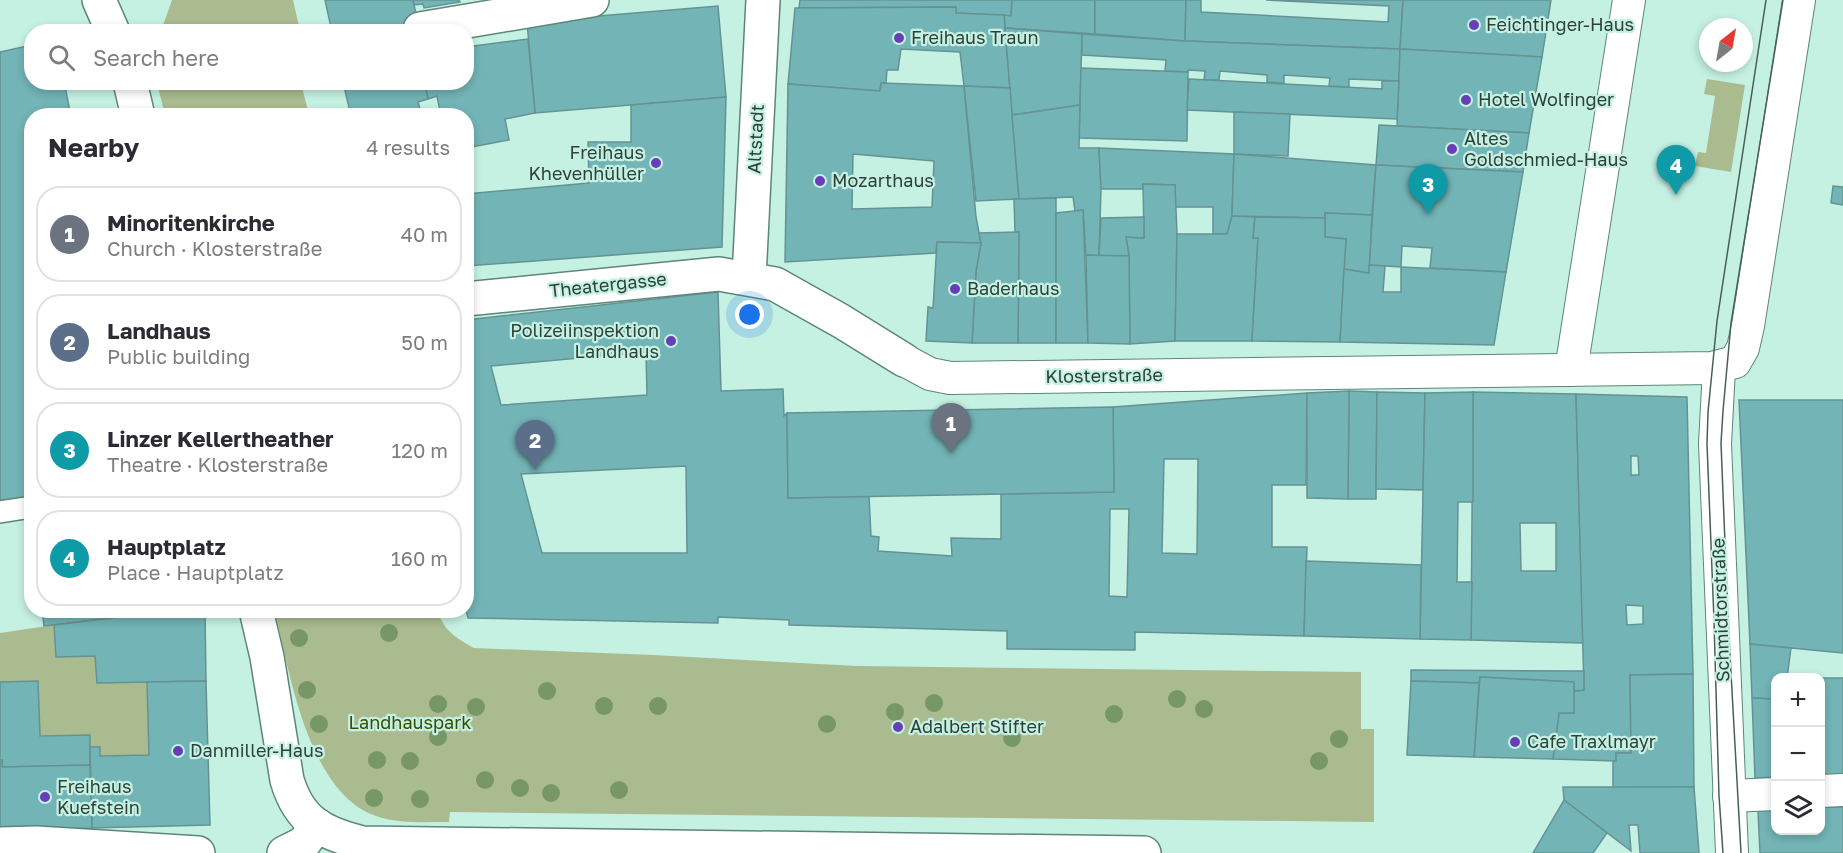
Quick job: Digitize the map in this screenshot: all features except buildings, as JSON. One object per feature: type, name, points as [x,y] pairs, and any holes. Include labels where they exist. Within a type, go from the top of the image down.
[{"type":"street","points":[[99,0],[110,24]]},
{"type":"street","name":"Altstadt","points":[[749,278],[764,0]]},
{"type":"street","points":[[1571,370],[1629,0]]},
{"type":"street","points":[[1719,368],[1735,362],[1746,337],[1799,0]]},
{"type":"street","points":[[433,24],[470,10],[575,1]]},
{"type":"street","points":[[132,90],[136,108]]},
{"type":"street","name":"Theatergasse","points":[[474,298],[719,274],[749,278]]},
{"type":"street","name":"Klosterstraße","points":[[749,278],[775,284],[930,374],[950,378],[1719,368]]},
{"type":"street","name":"Schmidtorstraße","points":[[1719,368],[1715,444],[1732,853]]},
{"type":"street","points":[[258,618],[292,797],[303,814],[339,838],[362,843],[752,851],[1144,853]]},
{"type":"street","points":[[1825,791],[1843,790]]},
{"type":"street","points":[[1729,796],[1771,794]]},
{"type":"street","points":[[284,853],[304,843],[317,825]]},
{"type":"street","points":[[0,844],[36,843],[198,853]]},
{"type":"lane","points":[[0,512],[24,508]]},
{"type":"green space","points":[[172,0],[293,0],[298,24],[163,24]]},
{"type":"green space","points":[[1707,79],[1745,85],[1731,172],[1695,166],[1698,152],[1706,153],[1715,96],[1704,94]]},
{"type":"green space","points":[[159,90],[303,90],[307,108],[163,108]]},
{"type":"green space","name":"Landhauspark","points":[[277,618],[440,618],[452,633],[474,648],[857,666],[1361,672],[1361,729],[1374,729],[1374,822],[450,812],[449,822],[393,820],[376,816],[353,803],[334,783],[318,757],[305,727]]},
{"type":"green space","points":[[54,625],[56,656],[95,656],[97,683],[147,682],[149,755],[100,756],[100,747],[90,747],[40,736],[38,682],[0,682],[0,633]]},
{"type":"tram line","points":[[1723,853],[1707,444],[1708,412],[1717,321],[1766,0]]},
{"type":"tram line","points":[[1741,853],[1721,443],[1731,323],[1783,0]]},
{"type":"place","name":"Feichtinger-Haus","points":[[1474,25]]},
{"type":"place","name":"Freihaus Traun","points":[[899,38]]},
{"type":"place","name":"Hotel Wolfinger","points":[[1466,100]]},
{"type":"place","name":"Altes Goldschmied-Haus","points":[[1452,149]]},
{"type":"place","name":"Freihaus Khevenhüller","points":[[656,163]]},
{"type":"place","name":"Mozarthaus","points":[[820,181]]},
{"type":"place","name":"Hauptplatz","points":[[1676,195]]},
{"type":"place","name":"Linzer Kellertheather","points":[[1428,214]]},
{"type":"place","name":"Baderhaus","points":[[955,289]]},
{"type":"place","name":"Polizeiinspektion Landhaus","points":[[671,341]]},
{"type":"place","name":"Minoritenkirche","points":[[951,453]]},
{"type":"place","name":"Landhaus","points":[[535,470]]},
{"type":"place","name":"Adalbert Stifter","points":[[898,727]]},
{"type":"place","name":"Cafe Traxlmayr","points":[[1515,742]]},
{"type":"place","name":"Danmiller-Haus","points":[[178,751]]},
{"type":"place","name":"Freihaus Kuefstein","points":[[45,797]]}]
